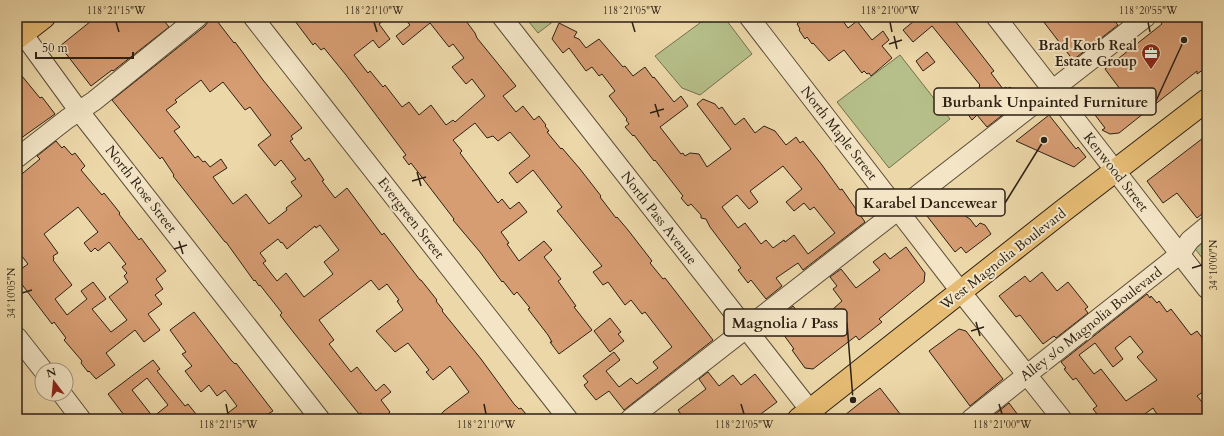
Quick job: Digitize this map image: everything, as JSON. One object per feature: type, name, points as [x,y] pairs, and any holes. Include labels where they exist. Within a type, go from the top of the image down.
[{"type":"main road","points":[[20,36],[44,17]]},
{"type":"main road","name":"West Magnolia Boulevard","points":[[809,416],[961,292],[1207,100]]},
{"type":"street","points":[[17,158],[94,101],[198,17]]},
{"type":"street","name":"Evergreen Street","points":[[253,17],[568,419]]},
{"type":"street","name":"North Pass Avenue","points":[[502,17],[746,329],[809,416]]},
{"type":"street","name":"North Maple Street","points":[[750,17],[961,292],[1062,419]]},
{"type":"street","name":"Kenwood Street","points":[[996,17],[1207,289]]},
{"type":"street","points":[[630,419],[1146,17]]},
{"type":"street","name":"North Rose Street","points":[[20,36],[320,419]]},
{"type":"street","name":"Alley s/o Magnolia Boulevard","points":[[971,419],[1180,254],[1190,240],[1207,226]]},
{"type":"street","points":[[17,337],[37,362]]},
{"type":"street","points":[[68,402],[81,419]]},
{"type":"green space","points":[[525,17],[559,17],[538,33]]},
{"type":"green space","points":[[708,17],[724,17],[752,54],[700,95],[682,88],[655,56]]},
{"type":"green space","points":[[900,55],[950,119],[889,168],[837,102]]},
{"type":"green space","points":[[1207,234],[1207,264],[1192,245]]},
{"type":"building","points":[[96,17],[161,17],[169,27],[113,71],[112,70],[91,86],[60,46]]},
{"type":"building","points":[[212,17],[214,17],[234,43],[235,42],[263,80],[302,128],[291,136],[293,139],[290,141],[305,161],[309,158],[324,180],[322,181],[335,198],[347,188],[382,235],[384,233],[437,300],[436,301],[443,310],[442,311],[481,359],[514,404],[519,409],[521,408],[530,419],[436,419],[469,392],[450,366],[433,380],[426,372],[429,370],[408,343],[395,352],[376,331],[403,310],[397,301],[399,300],[387,284],[379,290],[371,280],[319,320],[334,340],[329,344],[351,372],[357,367],[376,391],[384,384],[391,392],[381,400],[390,412],[388,414],[392,419],[365,419],[361,413],[359,414],[280,315],[282,313],[260,285],[259,286],[255,280],[254,281],[226,242],[173,176],[174,175],[162,157],[160,159],[112,100],[205,26]],"holes":[[[201,80],[210,92],[223,82],[245,110],[250,107],[271,135],[258,145],[275,166],[281,160],[296,179],[291,182],[302,196],[286,208],[287,210],[269,224],[246,194],[233,204],[221,188],[213,177],[227,168],[221,159],[210,167],[198,156],[195,158],[174,131],[180,127],[166,110],[177,102],[175,100]],[[320,225],[339,250],[324,262],[333,274],[304,297],[286,273],[277,281],[263,263],[266,261],[260,253],[278,239],[287,249],[315,226],[316,228]]]},
{"type":"building","points":[[292,17],[388,17],[379,24],[390,39],[379,48],[373,40],[354,55],[368,73],[370,71],[383,87],[385,85],[402,107],[409,102],[419,115],[431,105],[446,125],[453,120],[455,122],[485,96],[472,79],[466,84],[452,67],[464,58],[453,44],[449,47],[430,23],[403,45],[396,36],[410,25],[403,17],[463,17],[477,38],[516,86],[503,96],[516,112],[523,106],[534,120],[539,116],[549,131],[547,132],[580,169],[616,218],[617,217],[628,230],[652,261],[650,263],[663,279],[665,278],[713,340],[624,410],[609,391],[596,400],[584,385],[588,382],[583,376],[614,352],[620,360],[606,371],[619,387],[631,378],[637,384],[658,368],[653,362],[672,347],[645,312],[642,314],[631,300],[625,305],[608,282],[603,285],[593,272],[602,266],[557,211],[562,207],[533,170],[517,183],[509,173],[530,156],[510,132],[498,141],[493,136],[487,138],[475,123],[453,140],[462,151],[460,153],[498,203],[502,199],[510,209],[519,202],[527,212],[501,232],[509,243],[507,244],[519,261],[544,241],[552,250],[544,257],[561,279],[558,281],[576,306],[574,307],[592,330],[559,354],[550,342],[552,342],[548,335],[528,309],[530,308],[517,292],[514,295],[503,281],[502,282],[480,252],[453,220],[454,219],[411,163],[409,165],[403,157],[406,155],[346,75],[324,48],[321,50],[315,43],[313,45]]},
{"type":"building","points":[[806,17],[840,17],[848,28],[857,21],[872,40],[883,31],[889,40],[882,46],[892,58],[871,76],[869,73],[867,74],[864,71],[862,73],[844,50],[829,61],[807,37],[805,39],[799,30],[800,29],[797,24]]},
{"type":"building","points":[[919,17],[952,17],[994,71],[991,73],[1003,89],[1010,87],[1017,97],[1015,98],[1018,103],[987,127],[977,115],[972,120],[958,104],[980,87],[980,85],[932,26],[913,42],[903,30]]},
{"type":"building","points":[[1048,17],[1111,17],[1118,25],[1073,60],[1043,21]]},
{"type":"building","points":[[1157,17],[1207,17],[1207,67],[1197,74],[1197,71],[1119,133],[1110,134],[1102,130],[1105,128],[1092,111],[1120,89],[1105,69],[1162,24]]},
{"type":"building","points":[[559,23],[577,32],[574,37],[579,39],[586,48],[599,39],[623,67],[625,66],[633,76],[645,67],[674,102],[681,96],[688,106],[660,127],[681,154],[683,153],[685,156],[690,153],[699,154],[707,167],[731,149],[697,104],[703,99],[715,104],[719,109],[722,107],[735,125],[744,118],[755,133],[764,126],[775,131],[786,145],[796,137],[800,143],[803,141],[840,190],[842,189],[865,222],[803,270],[798,263],[776,278],[782,286],[766,299],[751,280],[748,283],[738,270],[741,268],[710,227],[706,219],[701,218],[701,215],[691,204],[688,206],[681,198],[683,196],[655,160],[654,161],[634,135],[633,136],[625,127],[629,124],[626,120],[627,119],[609,96],[615,91],[602,74],[599,76],[592,67],[586,71],[569,48],[563,53],[552,39]],"holes":[[[783,166],[802,189],[786,202],[794,211],[804,203],[810,210],[814,207],[835,233],[808,254],[794,235],[785,242],[784,240],[773,248],[766,240],[761,244],[745,223],[738,228],[722,207],[737,195],[749,209],[758,202],[750,191]]]},
{"type":"building","points":[[927,52],[935,62],[923,71],[916,61]]},
{"type":"building","points":[[17,70],[40,98],[42,97],[55,114],[17,141]]},
{"type":"building","points":[[1049,115],[1076,149],[1078,147],[1086,157],[1074,167],[1016,141]]},
{"type":"building","points":[[1207,135],[1207,210],[1197,218],[1177,193],[1163,203],[1147,181]]},
{"type":"building","points":[[56,141],[62,148],[64,146],[72,155],[75,153],[85,166],[81,170],[102,195],[104,193],[139,240],[141,238],[166,271],[156,279],[163,289],[155,295],[162,304],[148,314],[160,330],[144,342],[135,330],[106,353],[115,365],[96,379],[89,371],[88,372],[81,363],[82,361],[64,340],[66,338],[54,322],[52,324],[17,278],[17,272],[28,264],[17,250],[17,178],[40,159],[37,156]],"holes":[[[78,207],[98,232],[84,243],[91,252],[95,248],[98,251],[109,242],[126,264],[122,267],[127,273],[124,276],[128,282],[109,297],[127,320],[111,332],[92,309],[106,299],[93,282],[81,291],[87,299],[67,315],[55,299],[72,285],[53,260],[53,256],[58,253],[44,234]]]},
{"type":"building","points":[[929,200],[955,211],[957,214],[959,212],[970,219],[976,227],[980,223],[985,225],[991,234],[966,253],[961,247],[955,252],[920,207]]},
{"type":"building","points":[[906,247],[925,273],[924,282],[879,319],[882,322],[859,340],[856,336],[813,369],[805,368],[792,350],[794,349],[778,327],[776,329],[771,323],[793,306],[804,320],[813,314],[815,316],[818,313],[822,319],[842,301],[833,289],[837,286],[830,277],[841,269],[856,288],[880,270],[873,262],[885,253],[890,259]]},
{"type":"building","points":[[1042,272],[1057,291],[1068,282],[1088,307],[1085,309],[1088,313],[1056,338],[1054,336],[1043,344],[1020,315],[1016,317],[999,296],[1025,276],[1030,282]]},
{"type":"building","points":[[1147,294],[1157,303],[1159,301],[1167,312],[1171,309],[1191,335],[1197,331],[1207,344],[1207,389],[1197,396],[1207,408],[1207,414],[1200,419],[1160,419],[1153,408],[1138,419],[1101,419],[1093,409],[1097,406],[1076,378],[1073,380],[1064,369],[1066,368],[1061,362]],"holes":[[[1130,336],[1143,352],[1137,357],[1157,380],[1126,401],[1101,369],[1094,374],[1079,355],[1095,343],[1113,367],[1123,359],[1115,348]]]},
{"type":"building","points":[[194,312],[273,411],[268,414],[272,419],[220,419],[237,406],[225,390],[217,396],[209,385],[201,392],[185,371],[192,366],[182,354],[186,352],[170,330]]},
{"type":"building","points":[[610,318],[621,332],[618,334],[624,341],[610,352],[594,331]]},
{"type":"building","points":[[959,329],[966,331],[1003,379],[970,406],[929,351]]},
{"type":"building","points":[[153,360],[160,369],[157,371],[185,406],[188,404],[200,419],[127,419],[108,394]],"holes":[[[147,378],[168,405],[153,417],[132,390]]]},
{"type":"building","points":[[708,372],[719,386],[733,375],[741,385],[755,374],[777,402],[754,419],[684,419],[678,410],[706,389],[699,379]]},
{"type":"building","points":[[880,388],[904,419],[840,419],[865,399]]},
{"type":"building","points":[[1009,403],[1021,419],[997,419],[994,415]]},
{"type":"place","name":"Burbank Unpainted Furniture","points":[[1184,40]]},
{"type":"place","name":"Brad Korb Real Estate Group","points":[[1151,70]]},
{"type":"place","name":"Karabel Dancewear","points":[[1044,140]]},
{"type":"place","name":"Magnolia / Pass","points":[[853,400]]}]
